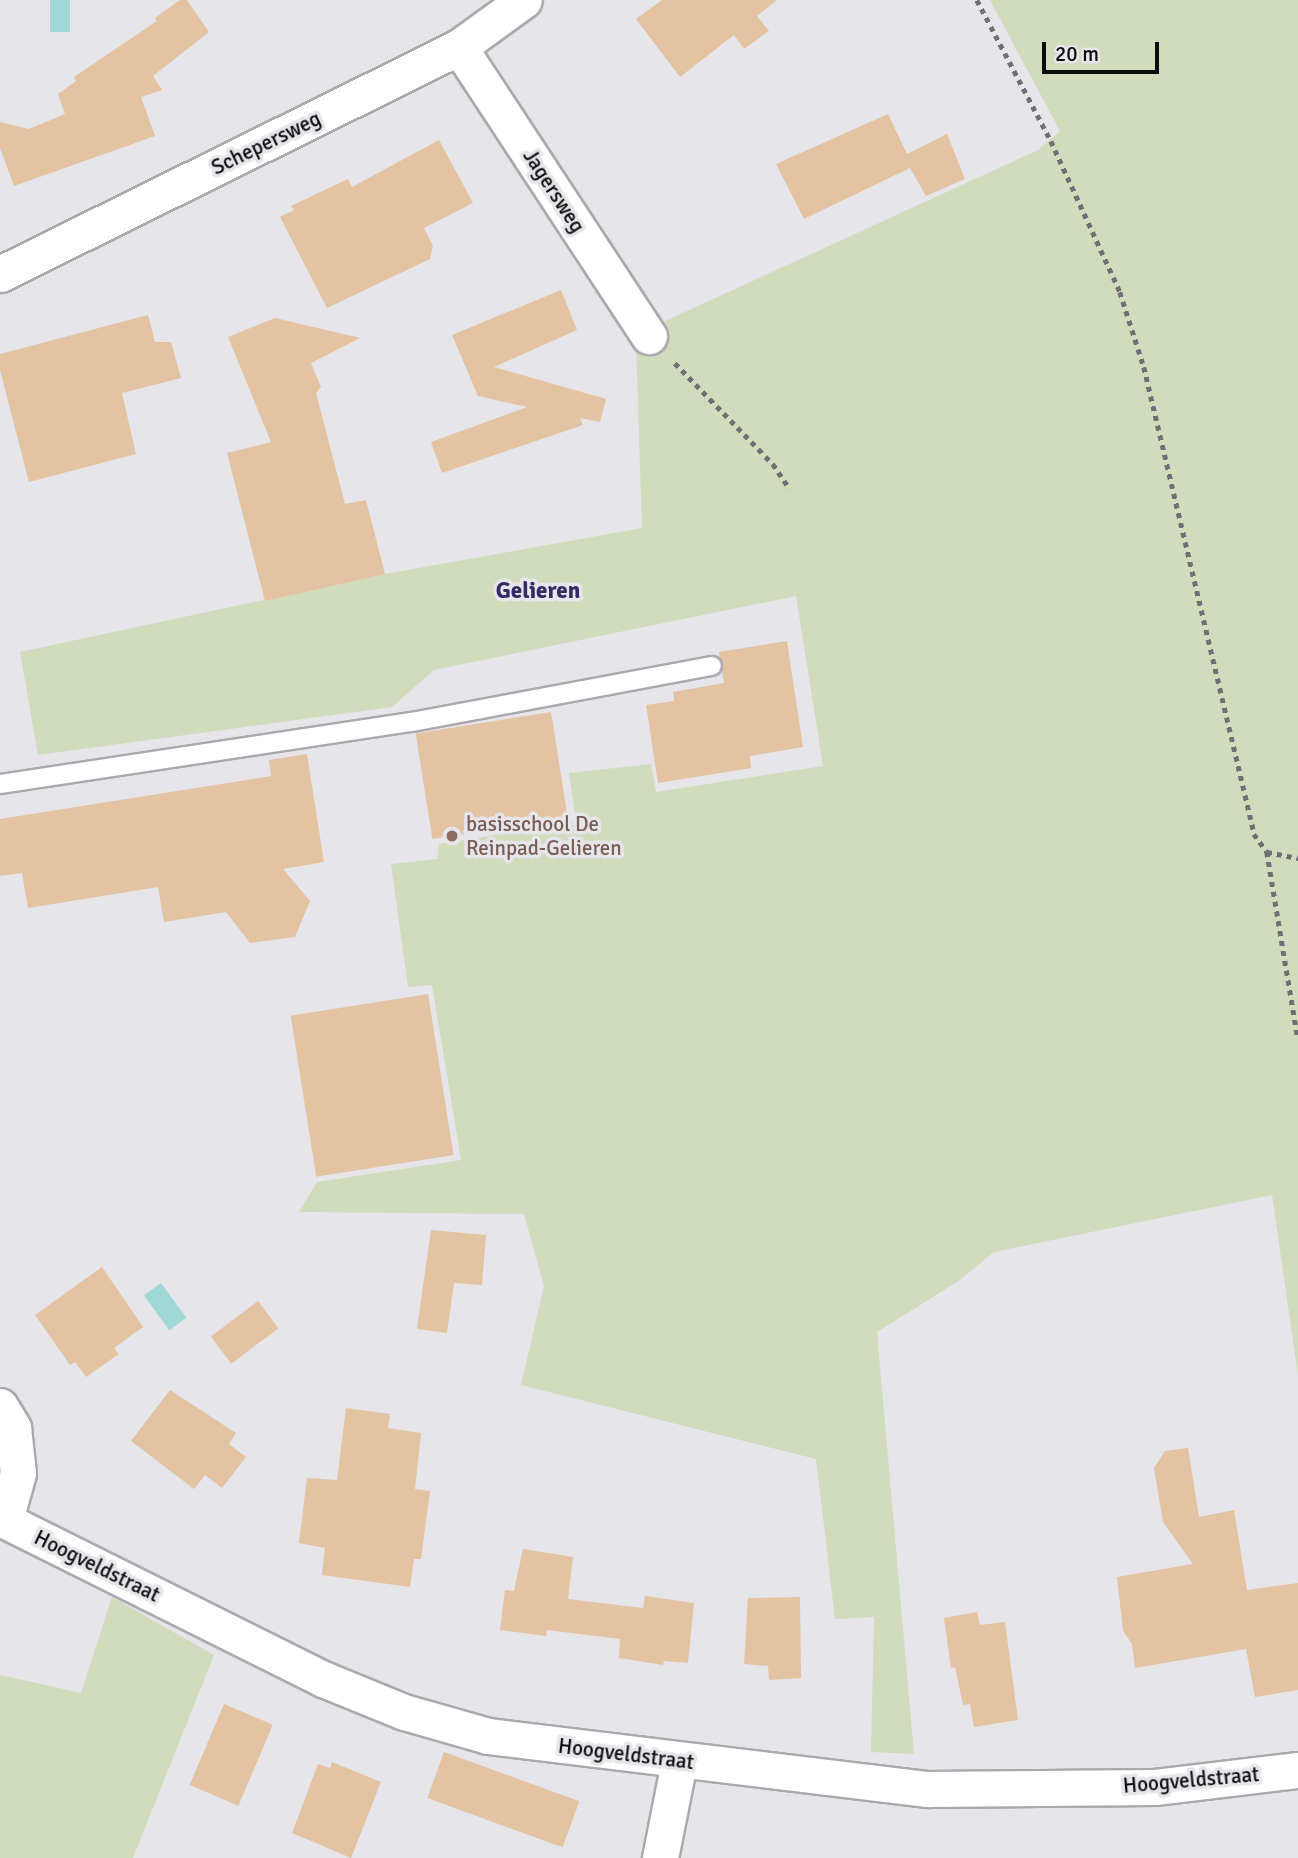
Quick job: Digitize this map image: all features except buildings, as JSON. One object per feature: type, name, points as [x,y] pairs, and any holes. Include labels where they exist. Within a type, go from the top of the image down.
[{"type":"street","name":"Schepersweg","points":[[0,274],[459,47],[524,0]]},
{"type":"street","name":"Jagersweg","points":[[459,47],[649,336]]},
{"type":"street","points":[[0,1406],[13,1428],[18,1473],[3,1519]]},
{"type":"street","name":"Hoogveldstraat","points":[[3,1519],[323,1679],[404,1712],[488,1736],[679,1762],[927,1789],[1155,1787],[1298,1770]]},
{"type":"street","points":[[660,1858],[679,1762]]},
{"type":"lane","points":[[0,784],[412,722],[712,666]]},
{"type":"path","points":[[977,0],[1051,141],[1120,292],[1144,367],[1254,834],[1267,852],[1298,1039]]},
{"type":"path","points":[[649,336],[773,464],[790,489]]},
{"type":"path","points":[[1267,852],[1298,858]]},
{"type":"green space","points":[[990,0],[1298,0],[1298,1375],[1272,1195],[994,1252],[960,1280],[877,1332],[914,1754],[871,1752],[874,1617],[835,1619],[816,1459],[521,1385],[544,1286],[524,1214],[299,1212],[317,1182],[461,1160],[432,985],[408,987],[391,864],[437,859],[439,844],[576,822],[569,773],[651,764],[656,792],[823,766],[796,596],[434,670],[392,707],[38,755],[20,652],[385,574],[642,528],[636,345],[663,322],[1038,150],[1060,131]]},
{"type":"green space","points":[[112,1597],[214,1655],[133,1858],[0,1858],[0,1675],[81,1693]]},
{"type":"water","points":[[50,0],[70,0],[70,32],[50,32]]},
{"type":"water","points":[[161,1283],[186,1318],[169,1330],[144,1295]]},
{"type":"place","name":"basisschool De Reinpad-Gelieren","points":[[452,836]]},
{"type":"district","name":"Gelieren","points":[[538,591]]}]
